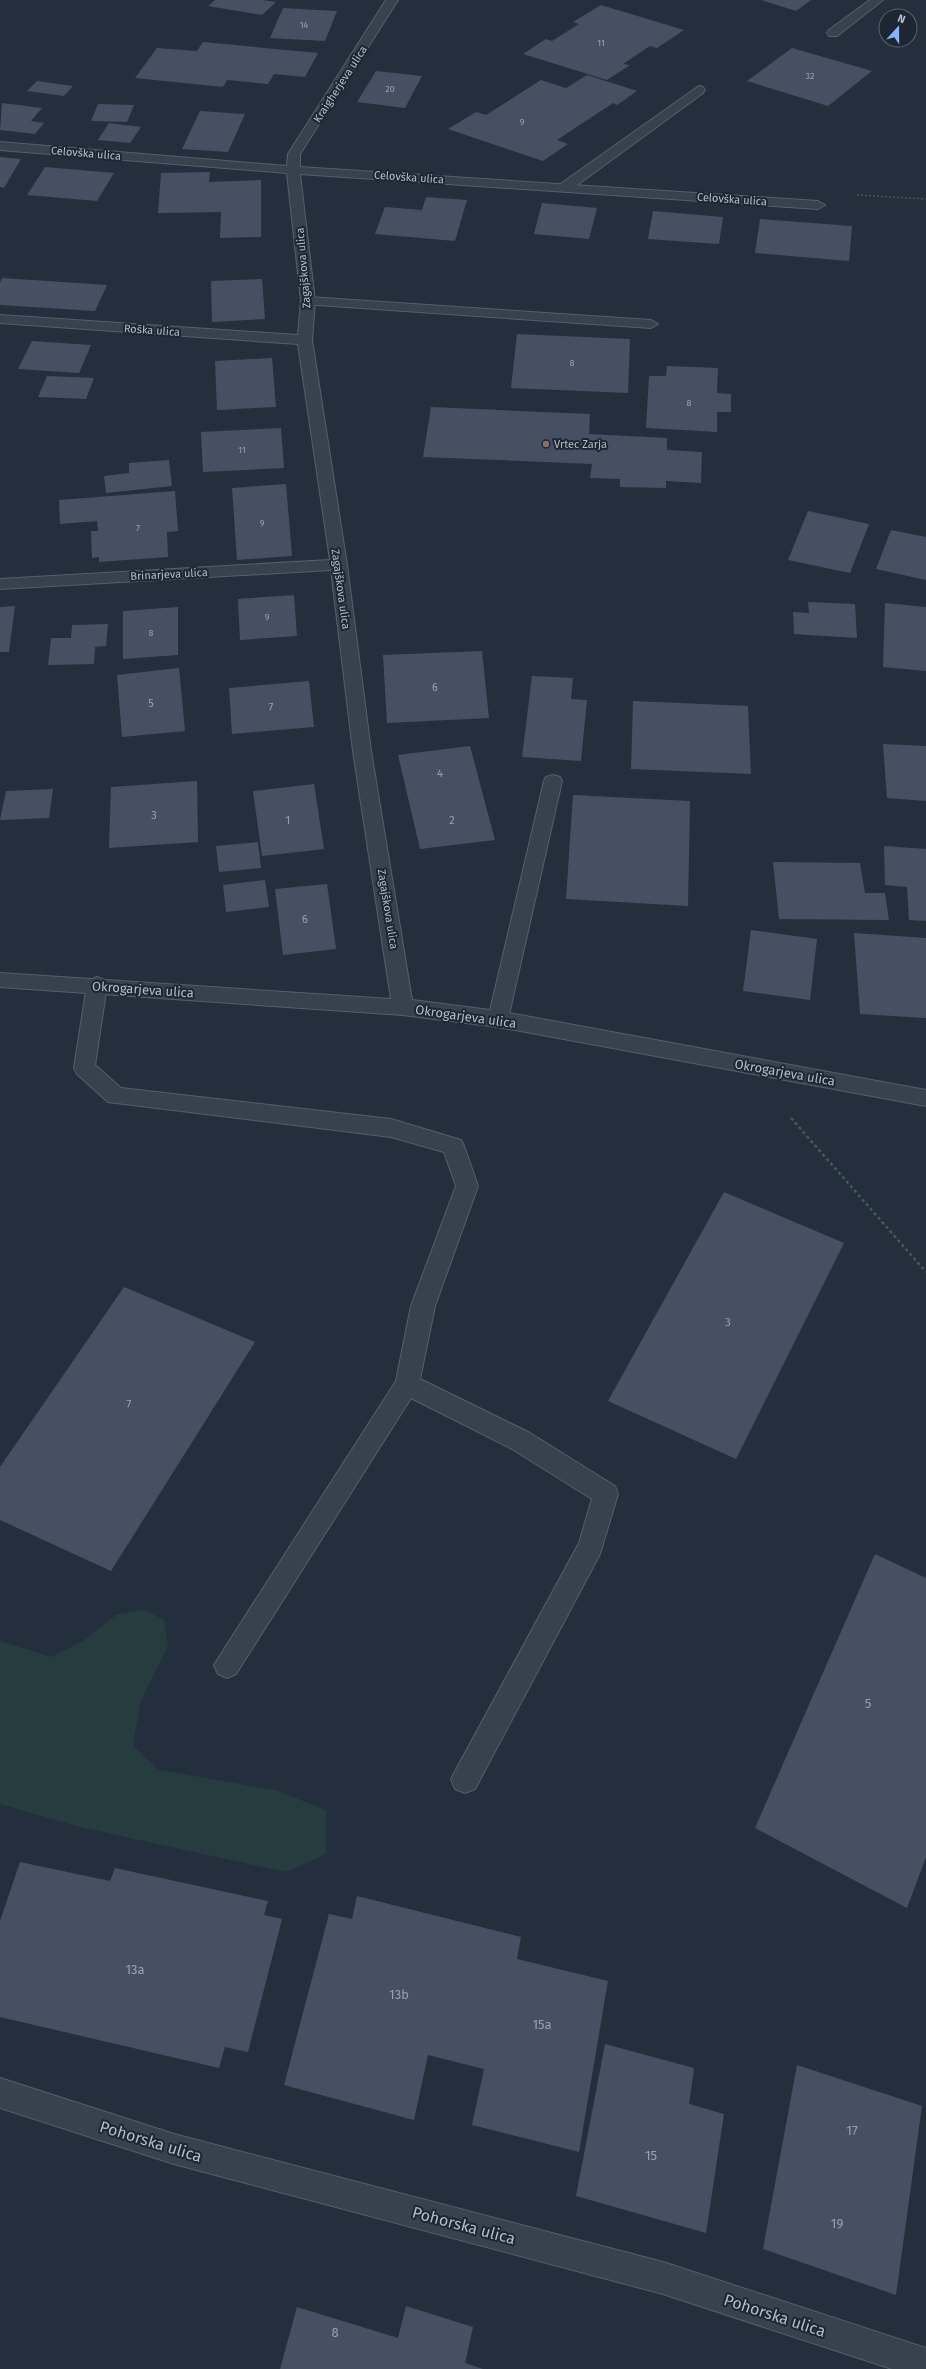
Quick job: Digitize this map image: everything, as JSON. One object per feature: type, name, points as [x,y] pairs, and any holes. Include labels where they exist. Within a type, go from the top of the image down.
[{"type":"street","name":"Kraigherjeva ulica","points":[[293,170],[294,154],[392,0]]},
{"type":"street","points":[[833,33],[878,0]]},
{"type":"street","points":[[564,188],[699,90]]},
{"type":"street","name":"Celovška ulica","points":[[0,146],[293,170],[818,205]]},
{"type":"street","name":"Zagajškova ulica","points":[[293,170],[308,301],[305,340],[339,565],[362,751],[403,1007]]},
{"type":"street","points":[[308,301],[651,324]]},
{"type":"street","name":"Roška ulica","points":[[0,319],[305,340]]},
{"type":"street","name":"Brinarjeva ulica","points":[[0,584],[339,565]]},
{"type":"street","points":[[498,1019],[553,782]]},
{"type":"street","name":"Okrogarjeva ulica","points":[[0,980],[97,985],[403,1007],[498,1019],[926,1098]]},
{"type":"street","points":[[97,985],[84,1068],[116,1096],[391,1128],[453,1146],[468,1186],[423,1306],[407,1384],[227,1665]]},
{"type":"street","points":[[407,1384],[521,1441],[606,1494],[591,1546],[465,1779]]},
{"type":"street","name":"Pohorska ulica","points":[[0,2093],[174,2149],[663,2278],[926,2364]]},
{"type":"path","points":[[818,205],[842,195],[926,199]]},
{"type":"path","points":[[790,1118],[926,1272]]},
{"type":"green space","points":[[144,1610],[164,1620],[168,1646],[141,1700],[133,1746],[159,1770],[275,1790],[326,1810],[326,1854],[286,1872],[80,1827],[0,1804],[0,1641],[51,1657],[83,1641],[116,1615]]},
{"type":"building","points":[[215,0],[262,0],[276,2],[262,15],[208,6]]},
{"type":"building","points":[[761,0],[811,0],[796,11]]},
{"type":"building","points":[[601,5],[684,30],[657,48],[650,46],[623,64],[630,65],[607,80],[523,54],[546,39],[552,41],[579,24],[573,22]]},
{"type":"building","points":[[283,8],[337,11],[325,41],[270,38]]},
{"type":"building","points":[[203,42],[318,53],[305,77],[274,74],[268,84],[227,80],[223,87],[135,78],[157,48],[197,51]]},
{"type":"building","points":[[792,48],[872,71],[828,106],[747,81]]},
{"type":"building","points":[[376,71],[422,76],[405,108],[357,102]]},
{"type":"building","points":[[587,75],[637,91],[617,105],[613,103],[557,140],[568,144],[543,161],[448,129],[476,112],[486,115],[541,80],[566,88]]},
{"type":"building","points":[[37,81],[73,86],[64,96],[27,91]]},
{"type":"building","points":[[2,103],[42,108],[31,121],[44,123],[35,134],[0,130]]},
{"type":"building","points":[[98,104],[134,105],[127,122],[91,121]]},
{"type":"building","points":[[200,111],[245,114],[228,152],[182,149]]},
{"type":"building","points":[[109,123],[141,127],[130,143],[98,140]]},
{"type":"building","points":[[0,157],[21,159],[4,188],[0,187]]},
{"type":"building","points":[[45,167],[114,173],[97,201],[27,195]]},
{"type":"building","points":[[210,172],[209,182],[261,180],[261,237],[220,238],[221,212],[158,213],[161,173]]},
{"type":"building","points":[[426,197],[467,200],[455,241],[375,234],[385,207],[422,210]]},
{"type":"building","points":[[542,203],[597,208],[589,239],[534,234]]},
{"type":"building","points":[[653,211],[723,217],[719,244],[648,239]]},
{"type":"building","points":[[760,219],[852,226],[849,261],[755,253]]},
{"type":"building","points":[[2,278],[107,285],[95,311],[0,305],[0,283]]},
{"type":"building","points":[[262,279],[265,319],[212,322],[211,281]]},
{"type":"building","points":[[517,334],[630,339],[628,393],[511,388]]},
{"type":"building","points":[[32,341],[91,345],[79,373],[18,369]]},
{"type":"building","points":[[272,358],[276,407],[217,410],[215,361]]},
{"type":"building","points":[[667,366],[718,368],[717,393],[731,394],[731,412],[717,412],[717,432],[646,428],[649,376],[666,376]]},
{"type":"building","points":[[47,376],[94,378],[86,399],[38,397]]},
{"type":"building","name":"Vrtec Zarja","points":[[431,407],[590,414],[589,434],[667,438],[667,450],[702,452],[701,483],[666,481],[666,488],[620,487],[620,479],[590,478],[592,464],[423,457]]},
{"type":"building","points":[[281,428],[284,468],[203,472],[201,432]]},
{"type":"building","points":[[169,460],[172,486],[106,493],[104,476],[129,473],[129,463]]},
{"type":"building","points":[[286,484],[292,556],[237,560],[232,488]]},
{"type":"building","points":[[175,491],[178,531],[167,532],[168,557],[99,562],[99,557],[92,558],[91,531],[98,531],[97,521],[60,524],[59,500]]},
{"type":"building","points":[[808,511],[869,524],[850,573],[788,560]]},
{"type":"building","points":[[891,530],[926,537],[926,580],[876,569]]},
{"type":"building","points":[[294,595],[297,636],[240,640],[238,599]]},
{"type":"building","points":[[808,602],[855,604],[857,638],[794,634],[793,612],[809,613]]},
{"type":"building","points":[[885,603],[926,607],[926,671],[883,667]]},
{"type":"building","points":[[15,606],[9,652],[0,652],[0,607]]},
{"type":"building","points":[[178,607],[178,655],[123,659],[123,611]]},
{"type":"building","points":[[108,624],[106,646],[95,647],[94,664],[48,665],[51,638],[71,638],[72,625]]},
{"type":"building","points":[[482,651],[489,718],[387,723],[383,655]]},
{"type":"building","points":[[179,668],[185,731],[122,737],[117,675]]},
{"type":"building","points":[[532,676],[573,678],[571,699],[587,700],[581,761],[522,757]]},
{"type":"building","points":[[309,681],[314,727],[232,734],[229,688]]},
{"type":"building","points":[[633,701],[748,706],[751,774],[631,769]]},
{"type":"building","points":[[883,744],[926,746],[926,801],[887,798]]},
{"type":"building","points":[[470,746],[495,840],[420,849],[398,755]]},
{"type":"building","points":[[197,781],[198,842],[109,848],[111,787]]},
{"type":"building","points":[[314,784],[324,849],[262,856],[253,791]]},
{"type":"building","points":[[53,789],[49,818],[0,820],[6,791]]},
{"type":"building","points":[[573,795],[690,801],[688,906],[566,899]]},
{"type":"building","points":[[258,842],[261,868],[219,872],[216,846]]},
{"type":"building","points":[[884,846],[926,849],[926,921],[909,920],[907,887],[885,885]]},
{"type":"building","points":[[773,862],[860,863],[865,893],[885,893],[889,920],[779,919]]},
{"type":"building","points":[[265,880],[269,907],[226,912],[223,885]]},
{"type":"building","points":[[327,884],[336,949],[283,955],[275,889]]},
{"type":"building","points":[[751,930],[817,939],[810,1000],[743,991]]},
{"type":"building","points":[[854,933],[926,938],[926,1018],[860,1014]]},
{"type":"building","points":[[724,1192],[844,1243],[736,1459],[608,1401]]},
{"type":"building","points":[[124,1287],[255,1342],[111,1571],[0,1520],[0,1467]]},
{"type":"building","points":[[875,1554],[926,1578],[926,1857],[907,1908],[755,1828]]},
{"type":"building","points":[[20,1862],[110,1881],[115,1868],[268,1901],[264,1915],[282,1919],[248,2052],[225,2047],[219,2068],[0,2017],[0,1921]]},
{"type":"building","points":[[357,1896],[521,1937],[517,1959],[608,1981],[579,2152],[472,2125],[484,2069],[428,2055],[414,2120],[284,2085],[329,1914],[352,1919]]},
{"type":"building","points":[[605,2044],[694,2068],[689,2104],[724,2114],[706,2233],[576,2196]]},
{"type":"building","points":[[797,2065],[922,2106],[896,2295],[763,2249]]},
{"type":"building","points":[[406,2306],[473,2327],[465,2363],[483,2369],[280,2369],[297,2307],[398,2338]]},
{"type":"place","name":"Vrtec Zarja","points":[[546,444]]}]
